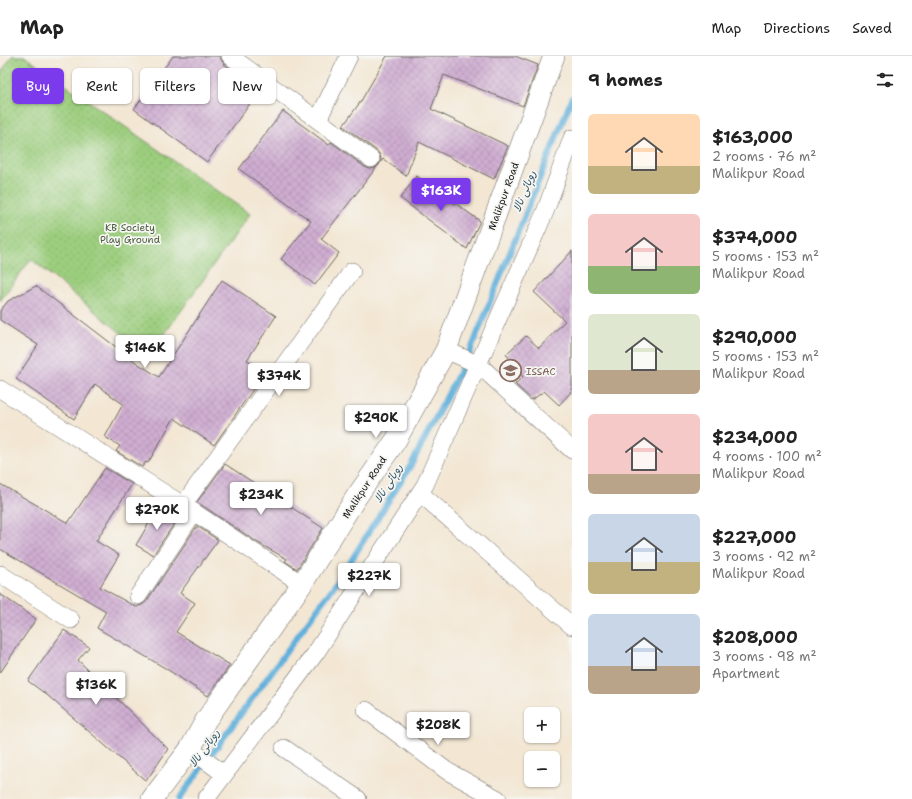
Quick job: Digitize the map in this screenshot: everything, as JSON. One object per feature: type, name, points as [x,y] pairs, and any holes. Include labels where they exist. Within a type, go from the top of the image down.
[{"type":"street","points":[[230,56],[372,159]]},
{"type":"street","points":[[318,120],[349,56]]},
{"type":"street","name":"Malikpur Road","points":[[152,799],[195,753],[206,720],[302,584],[355,499],[396,440],[450,352],[554,56]]},
{"type":"street","points":[[206,799],[222,772],[314,654],[425,485],[545,212],[572,138]]},
{"type":"street","points":[[138,596],[189,509],[352,271]]},
{"type":"street","points":[[450,352],[479,365],[572,450]]},
{"type":"street","points":[[0,390],[189,509],[302,584]]},
{"type":"street","points":[[420,493],[572,626]]},
{"type":"street","points":[[0,574],[71,620]]},
{"type":"street","points":[[366,710],[447,771],[498,799]]},
{"type":"street","points":[[284,748],[358,799]]},
{"type":"street","points":[[195,753],[222,772]]},
{"type":"green space","name":"KB Society Play Ground","points":[[12,56],[24,56],[41,68],[12,68],[12,104],[64,104],[64,84],[72,90],[72,104],[93,104],[250,214],[149,356],[31,259],[0,301],[0,74]]},
{"type":"building","points":[[173,56],[219,56],[224,64],[230,68],[218,68],[218,104],[250,104],[207,162],[134,109],[140,101],[140,104],[210,104],[210,68],[164,68]]},
{"type":"building","points":[[387,56],[515,56],[538,65],[523,106],[444,75],[431,109],[508,146],[494,179],[419,142],[406,176],[383,159],[380,163],[380,155],[377,151],[343,126],[361,101]]},
{"type":"building","points":[[283,111],[329,145],[331,142],[365,167],[370,169],[377,166],[321,239],[339,253],[315,285],[281,259],[311,221],[239,169]]},
{"type":"building","points":[[417,176],[480,221],[467,249],[400,198]]},
{"type":"building","name":"ISSAC","points":[[572,251],[572,391],[559,405],[544,391],[532,400],[515,384],[523,377],[506,354],[526,336],[539,348],[565,321],[534,292]]},
{"type":"building","points":[[222,280],[276,316],[247,360],[266,371],[214,445],[174,418],[148,463],[146,462],[142,467],[116,451],[120,446],[105,437],[123,404],[95,384],[74,419],[16,379],[38,345],[0,320],[0,311],[8,301],[36,286],[137,363],[159,377]]},
{"type":"building","points":[[225,464],[323,528],[297,569],[285,561],[287,559],[260,544],[197,502]]},
{"type":"building","points":[[105,468],[132,484],[96,541],[119,555],[100,587],[136,607],[142,605],[146,602],[197,526],[218,540],[180,593],[195,603],[176,632],[230,665],[208,696],[165,668],[97,628],[106,611],[0,549],[0,484],[68,523]]},
{"type":"building","points":[[159,506],[178,518],[153,555],[136,545]]},
{"type":"building","points":[[0,594],[36,619],[0,673]]},
{"type":"building","points":[[64,630],[89,647],[78,660],[168,749],[146,781],[47,695],[28,681]]},
{"type":"waterway","name":"روہائی نالا","points":[[179,799],[342,575],[411,465],[470,352],[572,98]]},
{"type":"place","name":"ISSAC","points":[[510,371]]}]
